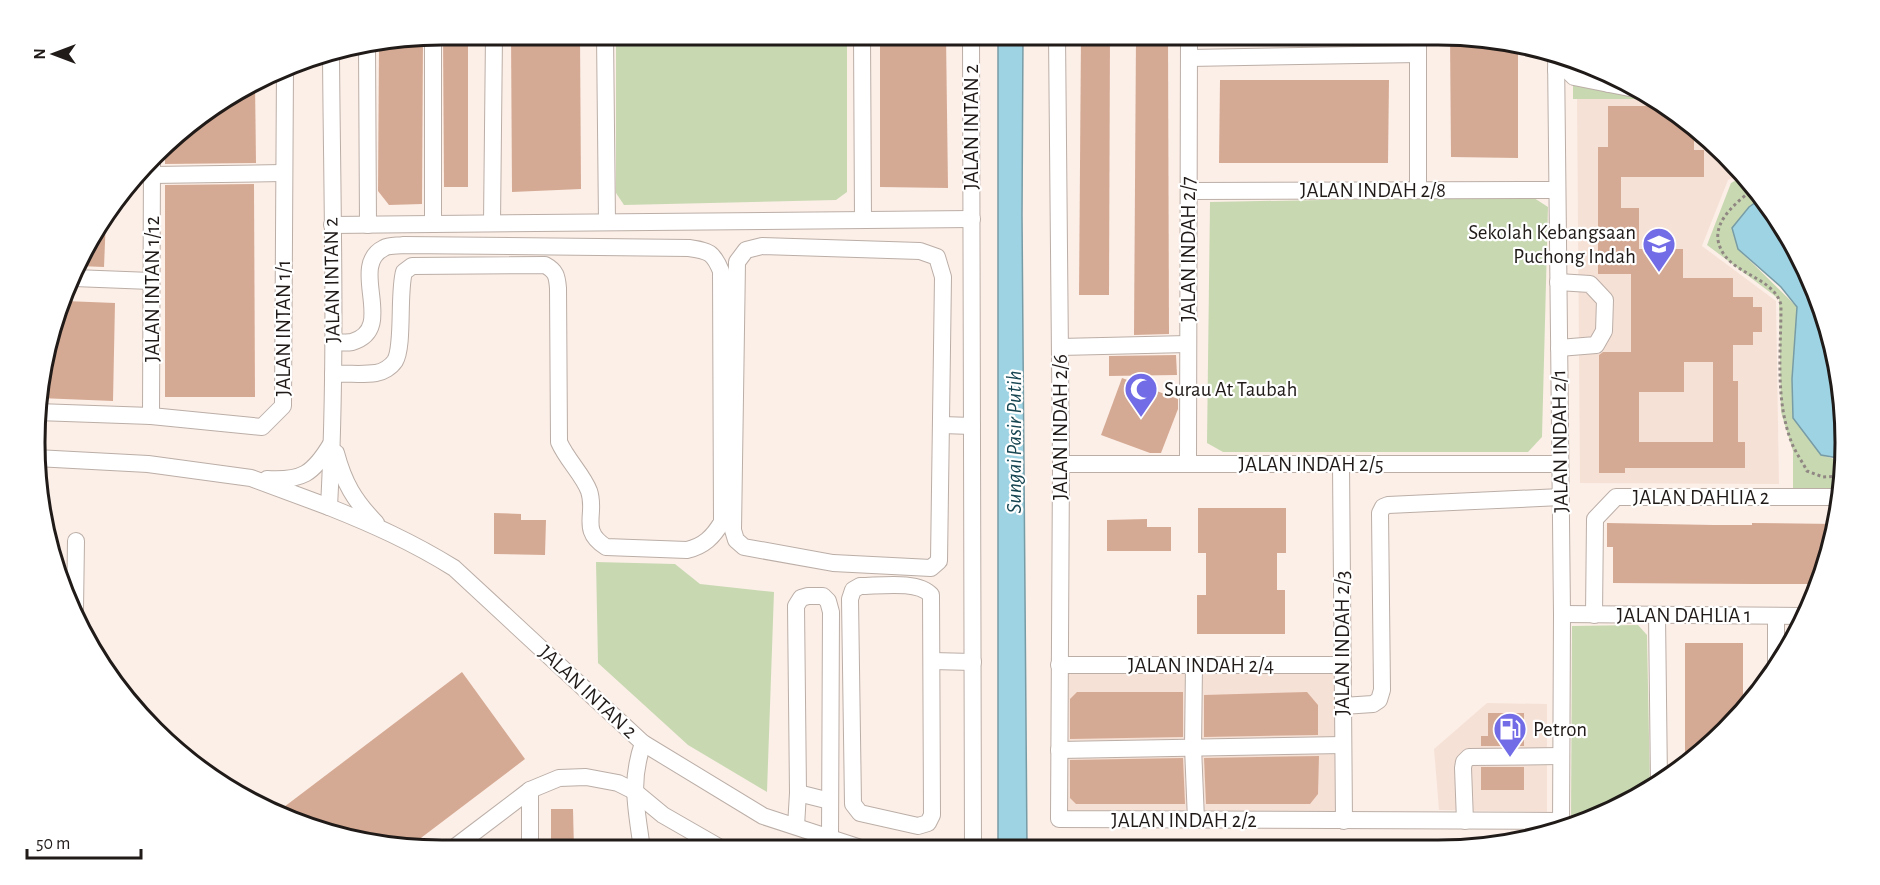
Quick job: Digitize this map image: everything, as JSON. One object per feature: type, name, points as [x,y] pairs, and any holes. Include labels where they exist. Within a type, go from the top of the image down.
[{"type":"street","points":[[433,45],[433,224]]},
{"type":"street","points":[[492,223],[494,45]]},
{"type":"street","points":[[605,45],[607,222]]},
{"type":"street","points":[[862,45],[864,220]]},
{"type":"street","name":"JALAN INTAN 2","points":[[971,45],[973,840]]},
{"type":"street","name":"JALAN INDAH 2/6","points":[[1057,45],[1061,465],[1059,819]]},
{"type":"street","name":"JALAN INDAH 2/7","points":[[1188,465],[1189,45]]},
{"type":"street","points":[[1418,45],[1418,190]]},
{"type":"street","points":[[367,53],[368,225]]},
{"type":"street","points":[[1189,58],[1418,54]]},
{"type":"street","name":"JALAN INTAN 2","points":[[329,507],[333,440],[331,62]]},
{"type":"street","points":[[1559,65],[1574,77],[1597,78]]},
{"type":"street","name":"JALAN INDAH 2/1","points":[[1559,65],[1557,190],[1563,614],[1561,820]]},
{"type":"street","name":"JALAN INTAN 1/1","points":[[46,412],[151,416],[262,427],[283,405],[285,77]]},
{"type":"street","points":[[154,169],[283,173]]},
{"type":"street","name":"JALAN INTAN 1/12","points":[[151,416],[152,171]]},
{"type":"street","name":"JALAN INDAH 2/8","points":[[1189,191],[1557,190]]},
{"type":"street","points":[[332,225],[972,219]]},
{"type":"street","points":[[333,342],[351,342],[363,337],[370,330],[373,318],[370,267],[374,256],[385,247],[403,245],[689,248],[707,251],[716,258],[721,271],[722,522],[716,532],[700,547],[687,550],[606,546],[596,541],[591,532],[590,494],[559,442],[560,308],[557,276],[554,270],[554,247]]},
{"type":"street","points":[[762,246],[920,251],[936,257],[943,277],[942,425],[939,561],[932,567],[833,563],[744,547],[736,540],[733,530],[737,262],[746,250],[762,246]]},
{"type":"street","points":[[333,374],[377,373],[387,369],[395,362],[399,346],[401,284],[404,272],[412,266],[533,264],[545,265],[554,270]]},
{"type":"street","points":[[81,278],[151,281]]},
{"type":"street","points":[[1558,282],[1590,284],[1605,300],[1604,331],[1596,345],[1559,348]]},
{"type":"street","points":[[1060,347],[1188,345]]},
{"type":"street","points":[[942,368],[972,368]]},
{"type":"street","points":[[942,425],[972,426]]},
{"type":"street","points":[[251,478],[288,480],[308,472],[320,462],[333,440]]},
{"type":"street","points":[[333,440],[348,487],[355,500],[380,527]]},
{"type":"street","name":"JALAN INTAN 2","points":[[46,463],[148,465],[251,478],[380,527],[420,547],[454,568],[643,743],[763,816],[836,840]]},
{"type":"street","name":"JALAN INDAH 2/3","points":[[1341,464],[1344,821]]},
{"type":"street","name":"JALAN INDAH 2/5","points":[[1061,465],[1560,465]]},
{"type":"street","points":[[1343,706],[1373,704],[1379,700],[1382,690],[1380,513],[1383,507],[1561,497]]},
{"type":"street","name":"JALAN DAHLIA 2","points":[[1594,615],[1595,519],[1616,497],[1831,497]]},
{"type":"street","points":[[75,595],[76,542]]},
{"type":"street","points":[[860,586],[914,586],[926,589],[931,595],[932,662],[932,815],[928,823],[918,826],[860,813],[853,804],[850,599],[853,590],[860,586]]},
{"type":"street","points":[[796,826],[798,793],[796,606],[801,598],[823,596],[828,601],[831,612],[830,838]]},
{"type":"street","name":"JALAN DAHLIA 1","points":[[1563,614],[1795,616]]},
{"type":"street","points":[[1657,615],[1659,772]]},
{"type":"street","points":[[1776,616],[1776,650]]},
{"type":"street","points":[[932,662],[973,662]]},
{"type":"street","name":"JALAN INDAH 2/4","points":[[1059,665],[1343,665]]},
{"type":"street","points":[[1194,665],[1193,747],[1196,820]]},
{"type":"street","points":[[641,840],[634,790],[638,758],[643,743]]},
{"type":"street","points":[[1059,750],[1343,745]]},
{"type":"street","points":[[1465,821],[1463,768],[1464,762],[1469,757],[1561,756]]},
{"type":"street","points":[[464,840],[530,790],[559,778],[586,777],[618,783],[634,790],[663,815],[707,840]]},
{"type":"street","points":[[530,790],[530,840]]},
{"type":"street","points":[[798,793],[830,801]]},
{"type":"street","name":"JALAN INDAH 2/2","points":[[1059,819],[1465,821],[1546,824]]},
{"type":"path","points":[[1747,194],[1732,206],[1721,224],[1718,235],[1719,245],[1726,259],[1773,290],[1779,297],[1781,305],[1780,390],[1791,442],[1807,471],[1823,477],[1833,476]]},
{"type":"shaded area","name":"Sekolah Kebangsaan Puchong Indah","points":[[1577,99],[1638,99],[1700,144],[1734,178],[1728,180],[1702,246],[1776,301],[1779,484],[1580,483]]},
{"type":"shaded area","points":[[1337,671],[1338,816],[1063,814],[1064,672]]},
{"type":"shaded area","points":[[1487,703],[1547,704],[1547,812],[1439,810],[1434,749]]},
{"type":"green space","points":[[616,45],[847,45],[847,192],[836,200],[624,205],[616,193]]},
{"type":"green space","points":[[1573,69],[1638,99],[1573,99]]},
{"type":"green space","points":[[1736,180],[1760,210],[1738,249],[1797,307],[1821,455],[1834,459],[1832,489],[1793,489],[1793,451],[1781,412],[1779,299],[1707,245],[1731,183]]},
{"type":"green space","points":[[1531,196],[1548,207],[1542,437],[1528,452],[1223,452],[1207,443],[1210,202]]},
{"type":"green space","points":[[596,562],[675,564],[700,584],[774,592],[767,792],[688,745],[598,663]]},
{"type":"green space","points":[[1638,625],[1647,635],[1650,778],[1613,799],[1571,817],[1572,626]]},
{"type":"water","name":"Sungai Pasir Putih","points":[[998,45],[1023,45],[1022,216],[1027,840],[998,840]]},
{"type":"water","points":[[1755,203],[1782,244],[1805,290],[1814,315],[1832,391],[1834,457],[1821,455],[1793,418],[1792,379],[1797,307],[1781,287],[1738,249],[1732,228]]},
{"type":"building","points":[[443,45],[468,45],[468,187],[444,187]]},
{"type":"building","points":[[511,45],[580,45],[581,189],[512,192]]},
{"type":"building","points":[[880,45],[946,45],[948,188],[880,187]]},
{"type":"building","points":[[1081,45],[1110,45],[1109,295],[1079,295]]},
{"type":"building","points":[[1136,45],[1168,45],[1169,334],[1134,335]]},
{"type":"building","points":[[1450,45],[1489,48],[1518,54],[1518,158],[1451,157]]},
{"type":"building","points":[[423,46],[422,204],[389,205],[378,191],[379,50]]},
{"type":"building","points":[[1220,80],[1389,80],[1388,163],[1219,163]]},
{"type":"building","points":[[255,92],[256,163],[165,164],[165,157],[201,127]]},
{"type":"building","points":[[1608,106],[1649,106],[1694,139],[1694,150],[1704,150],[1704,177],[1621,177],[1621,208],[1639,208],[1639,249],[1683,249],[1683,278],[1733,278],[1733,297],[1753,297],[1753,307],[1762,307],[1762,332],[1753,332],[1753,345],[1733,345],[1733,381],[1738,381],[1738,442],[1745,442],[1745,468],[1625,468],[1625,473],[1599,473],[1599,355],[1603,352],[1631,352],[1631,274],[1598,274],[1598,147],[1608,147]],"holes":[[[1684,362],[1713,362],[1713,442],[1639,442],[1639,392],[1684,392]]]},
{"type":"building","points":[[254,184],[255,397],[165,397],[165,185]]},
{"type":"building","points":[[105,232],[104,267],[86,266]]},
{"type":"building","points":[[71,301],[115,303],[113,401],[47,398],[59,340]]},
{"type":"building","points":[[1176,355],[1177,375],[1109,376],[1109,356]]},
{"type":"building","name":"Surau At Taubah","points":[[1122,378],[1178,399],[1178,409],[1161,453],[1150,453],[1101,435]]},
{"type":"building","points":[[1198,508],[1286,508],[1286,553],[1277,553],[1277,590],[1285,590],[1285,634],[1197,634],[1197,595],[1206,595],[1206,553],[1198,553]]},
{"type":"building","points":[[494,513],[521,514],[521,520],[546,520],[545,555],[494,554]]},
{"type":"building","points":[[1147,519],[1147,527],[1171,527],[1171,551],[1107,551],[1107,520]]},
{"type":"building","points":[[1607,523],[1826,524],[1809,584],[1613,583],[1613,547],[1607,547]]},
{"type":"building","points":[[1685,643],[1743,643],[1743,696],[1719,724],[1685,753]]},
{"type":"building","points":[[462,672],[525,759],[419,839],[365,832],[315,819],[284,807]]},
{"type":"building","points":[[1077,692],[1183,692],[1183,737],[1070,739],[1070,699]]},
{"type":"building","points":[[1307,692],[1318,705],[1318,735],[1204,737],[1204,695]]},
{"type":"building","points":[[1488,713],[1524,713],[1524,746],[1481,746],[1481,736],[1488,736]]},
{"type":"building","points":[[1319,756],[1318,794],[1310,804],[1206,804],[1204,758]]},
{"type":"building","points":[[1183,758],[1185,804],[1076,804],[1070,798],[1070,760]]},
{"type":"building","points":[[1481,767],[1524,767],[1524,790],[1481,790]]},
{"type":"building","points":[[551,809],[573,809],[574,840],[551,840]]},
{"type":"place","name":"Sekolah Kebangsaan Puchong Indah","points":[[1659,273]]},
{"type":"place","name":"Surau At Taubah","points":[[1141,418]]},
{"type":"place","name":"Petron","points":[[1510,758]]}]
